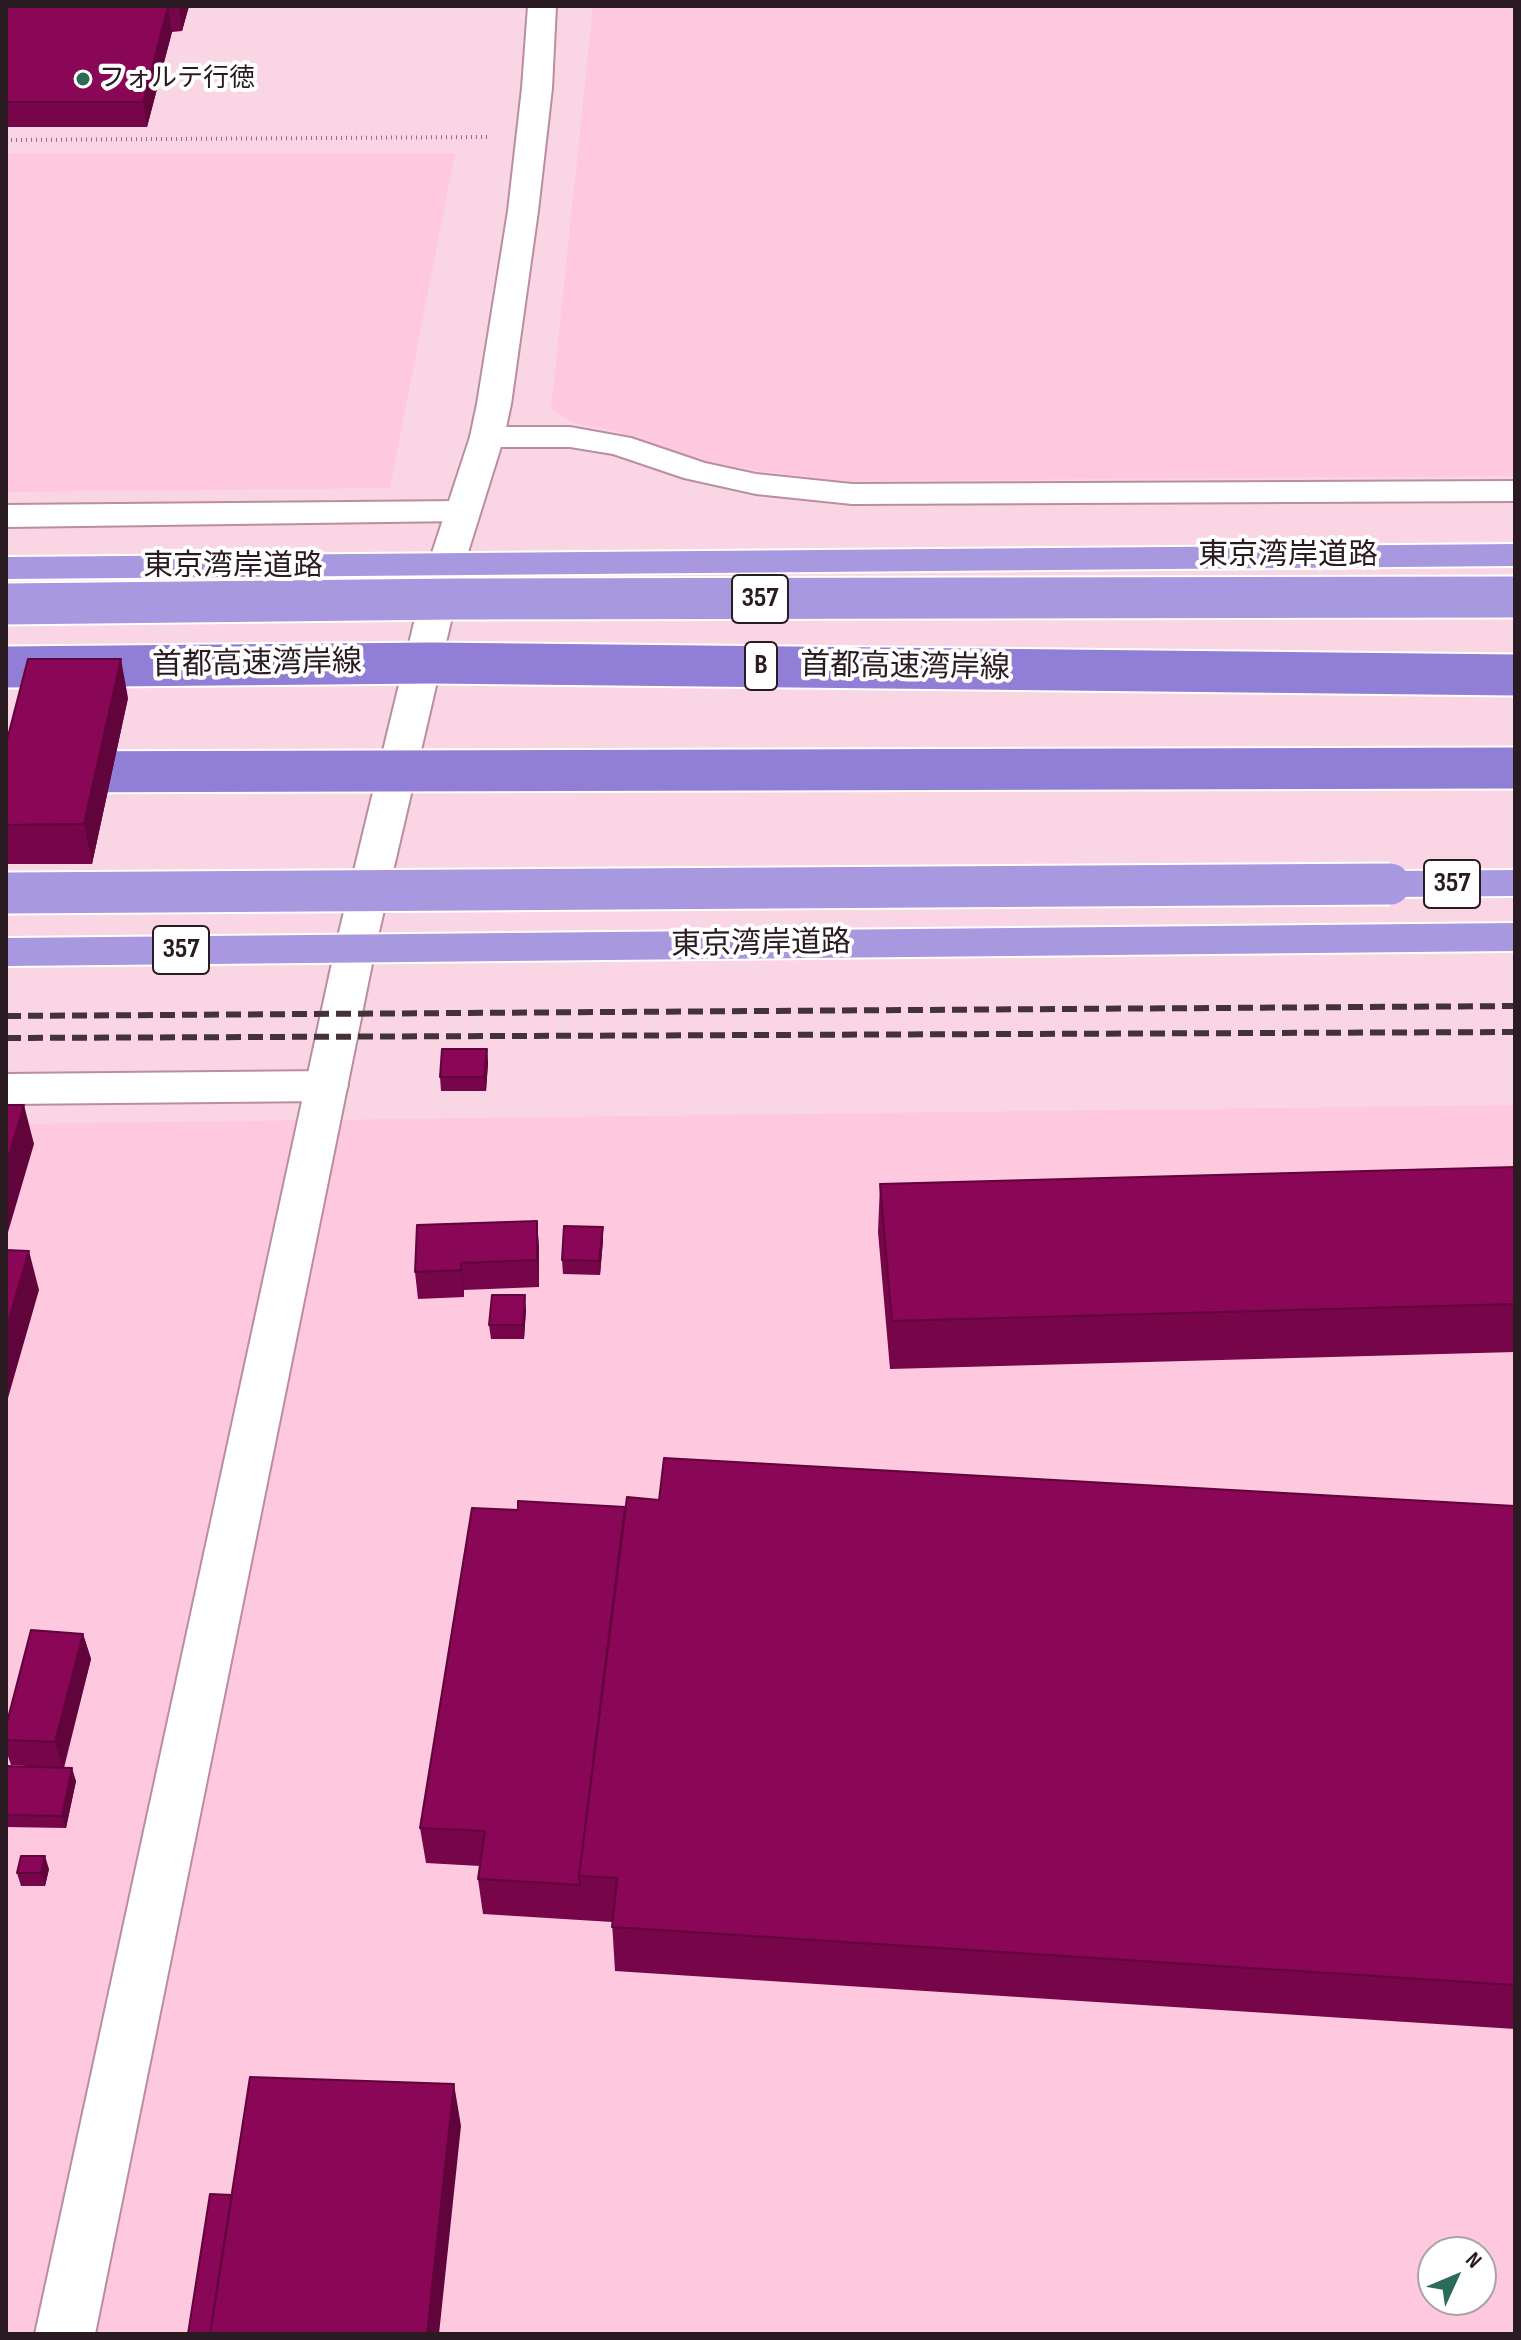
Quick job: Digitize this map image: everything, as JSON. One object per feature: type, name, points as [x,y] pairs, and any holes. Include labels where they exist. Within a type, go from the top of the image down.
[{"type":"highway","name":"東京湾岸道路","points":[[6,568],[1515,555]]},
{"type":"highway","name":"東京湾岸道路","points":[[6,604],[456,599],[1515,597]]},
{"type":"highway","name":"首都高速湾岸線","points":[[6,667],[432,663],[1515,675]]},
{"type":"highway","points":[[6,772],[1515,768]]},
{"type":"highway","name":"東京湾岸道路","points":[[6,893],[1515,883]]},
{"type":"highway","name":"東京湾岸道路","points":[[6,952],[1515,937]]},
{"type":"street","points":[[65,2334],[355,949],[446,565],[487,437],[532,136],[542,6]]},
{"type":"street","points":[[487,437],[570,437],[619,445],[696,471],[756,484],[852,494],[1515,491]]},
{"type":"street","points":[[6,516],[462,511]]},
{"type":"street","points":[[6,1089],[327,1086]]},
{"type":"path","points":[[6,140],[532,136]]},
{"type":"shaded area","points":[[593,6],[1515,6],[1515,476],[847,481],[703,461],[619,432],[574,423],[551,409]]},
{"type":"shaded area","points":[[6,153],[455,153],[390,488],[6,492]]},
{"type":"shaded area","points":[[1515,1105],[1515,2334],[6,2334],[6,1124]]},
{"type":"building","name":"フォルテ行徳","points":[[6,6],[179,6],[168,7],[143,102],[6,102]]},
{"type":"building","points":[[28,659],[121,659],[84,824],[6,825],[6,744]]},
{"type":"building","points":[[442,1049],[487,1049],[484,1077],[440,1077]]},
{"type":"building","points":[[6,1105],[24,1105],[6,1165]]},
{"type":"building","points":[[1515,1167],[1515,1304],[892,1321],[880,1184]]},
{"type":"building","points":[[537,1221],[537,1260],[461,1263],[461,1270],[415,1272],[417,1225]]},
{"type":"building","points":[[564,1226],[603,1227],[599,1261],[562,1260]]},
{"type":"building","points":[[6,1250],[29,1251],[6,1329]]},
{"type":"building","points":[[492,1295],[525,1295],[523,1325],[489,1325]]},
{"type":"building","points":[[664,1458],[1515,1506],[1515,1985],[612,1927],[617,1878],[579,1876],[627,1497],[659,1500]]},
{"type":"building","points":[[518,1501],[625,1507],[580,1885],[478,1879],[485,1831],[420,1828],[472,1508],[518,1510]]},
{"type":"building","points":[[31,1630],[83,1634],[55,1742],[6,1740],[6,1726]]},
{"type":"building","points":[[6,1766],[72,1768],[62,1816],[6,1815]]},
{"type":"building","points":[[21,1856],[45,1856],[41,1873],[17,1873]]},
{"type":"building","points":[[250,2077],[454,2084],[427,2334],[210,2334]]},
{"type":"building","points":[[210,2194],[232,2195],[210,2334],[188,2334]]},
{"type":"railway","points":[[6,1016],[1515,1006]]},
{"type":"railway","points":[[6,1038],[1515,1032]]},
{"type":"place","name":"フォルテ行徳","points":[[83,79]]}]
